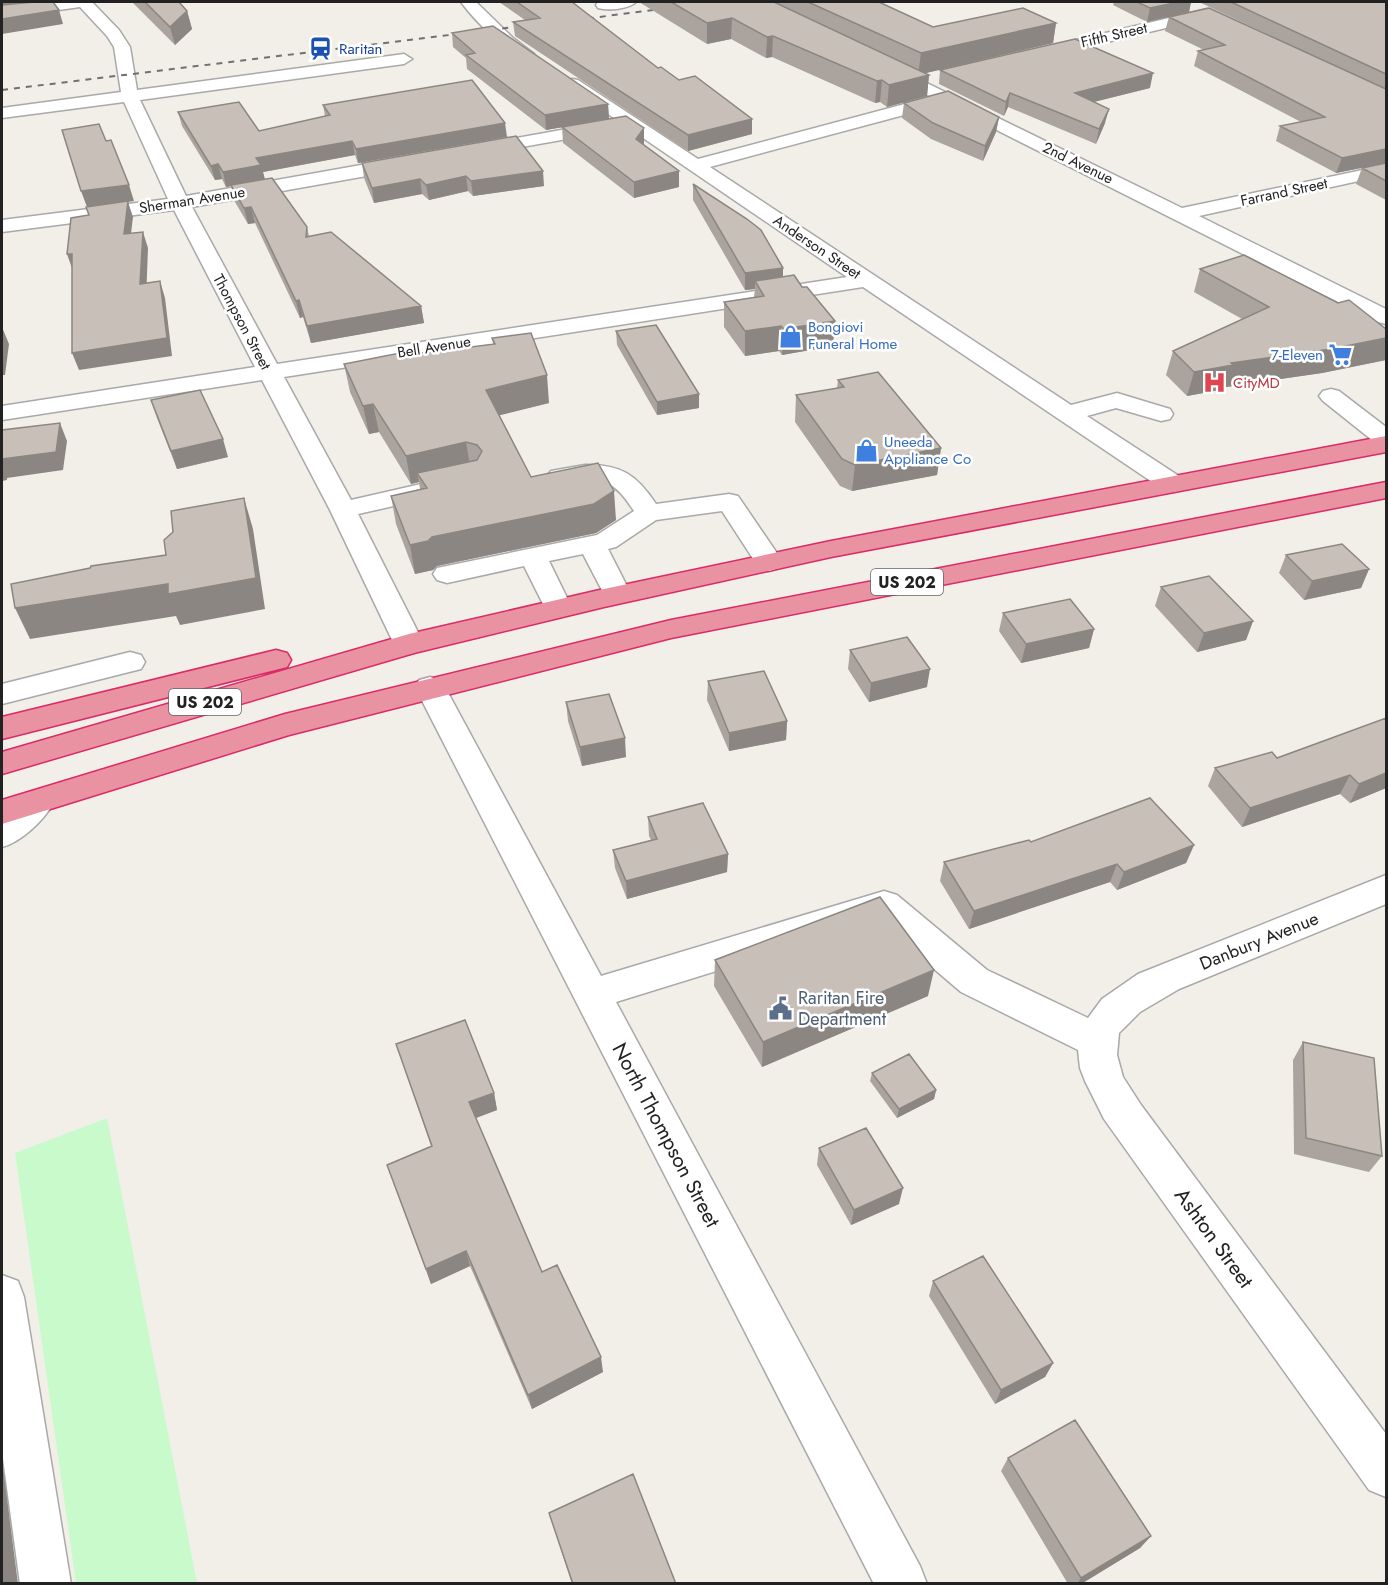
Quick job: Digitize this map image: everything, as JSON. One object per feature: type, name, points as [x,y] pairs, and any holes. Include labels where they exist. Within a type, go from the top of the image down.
[{"type":"highway","name":"US 202","points":[[2,763],[409,644],[617,594],[769,562],[1386,442]]},
{"type":"highway","name":"US 202","points":[[2,812],[285,725],[430,687],[683,627],[1386,490]]},
{"type":"highway","points":[[2,728],[296,656],[409,644]]},
{"type":"highway","points":[[2,818],[118,775]]},
{"type":"street","points":[[2,14],[84,2]]},
{"type":"street","name":"Thompson Street","points":[[84,2],[113,33],[122,47],[130,96],[180,204],[342,510],[409,644]]},
{"type":"street","name":"Anderson Street","points":[[468,2],[507,41],[549,70],[1173,484]]},
{"type":"street","points":[[603,5],[629,2]]},
{"type":"street","name":"Fifth Street","points":[[1029,56],[1204,9]]},
{"type":"street","points":[[2,113],[404,59]]},
{"type":"street","name":"2nd Avenue","points":[[874,62],[1382,312]]},
{"type":"street","points":[[916,82],[935,78]]},
{"type":"street","points":[[694,166],[948,98]]},
{"type":"street","points":[[465,153],[630,123]]},
{"type":"street","name":"Sherman Avenue","points":[[2,226],[180,204],[429,159]]},
{"type":"street","name":"Farrand Street","points":[[1181,214],[1386,170]]},
{"type":"street","name":"Bell Avenue","points":[[2,412],[866,280]]},
{"type":"street","points":[[1331,396],[1386,442]]},
{"type":"street","points":[[1067,414],[1116,400],[1161,414]]},
{"type":"street","points":[[544,478],[581,472],[605,473],[627,483],[649,513]]},
{"type":"street","points":[[342,510],[460,483]]},
{"type":"street","points":[[447,574],[606,541],[649,513],[729,502],[769,562]]},
{"type":"street","points":[[592,544],[617,594]]},
{"type":"street","points":[[533,556],[558,608]]},
{"type":"street","points":[[2,693],[130,662]]},
{"type":"street","name":"North Thompson Street","points":[[430,687],[902,1584]]},
{"type":"street","points":[[2,834],[36,804]]},
{"type":"street","name":"Danbury Avenue","points":[[1098,1041],[1104,1025],[1115,1010],[1157,983],[1386,889]]},
{"type":"street","points":[[592,994],[884,905],[974,981],[1098,1041]]},
{"type":"street","name":"Ashton Street","points":[[1098,1041],[1103,1075],[1114,1098],[1142,1140],[1386,1473]]},
{"type":"street","points":[[2,1298],[46,1584]]},
{"type":"green space","points":[[107,1118],[197,1583],[76,1583],[15,1153]]},
{"type":"building","points":[[53,2],[59,10],[2,19],[2,5]]},
{"type":"building","points":[[145,2],[179,2],[187,11],[170,27]]},
{"type":"building","points":[[517,2],[572,2],[658,68],[661,67],[679,80],[695,76],[752,119],[688,135],[513,22],[540,18]]},
{"type":"building","points":[[671,2],[774,2],[929,75],[889,85],[882,80],[877,81],[773,36],[767,37],[732,18],[707,23]]},
{"type":"building","points":[[808,2],[879,2],[933,27],[1023,8],[1056,23],[921,53]]},
{"type":"building","points":[[1137,2],[1179,2],[1150,8]]},
{"type":"building","points":[[1231,2],[1386,2],[1386,74]]},
{"type":"building","points":[[1209,8],[1386,89],[1386,149],[1342,158],[1280,126],[1325,117],[1198,51],[1225,45],[1169,17]]},
{"type":"building","points":[[493,26],[608,104],[545,115],[466,55],[475,53],[452,33]]},
{"type":"building","points":[[1075,39],[1153,73],[1075,93],[1109,109],[1099,129],[1010,93],[1006,102],[940,70]]},
{"type":"building","points":[[472,80],[505,123],[356,149],[352,141],[256,158],[261,165],[223,172],[218,164],[211,166],[178,112],[239,102],[259,131],[330,115],[323,105]]},
{"type":"building","points":[[948,91],[999,117],[985,146],[933,123],[904,103]]},
{"type":"building","points":[[626,116],[644,128],[636,139],[679,171],[634,182],[562,127]]},
{"type":"building","points":[[99,124],[106,141],[111,140],[129,185],[81,191],[62,130]]},
{"type":"building","points":[[516,136],[543,171],[471,181],[466,176],[426,185],[420,179],[372,188],[362,163]]},
{"type":"building","points":[[1386,163],[1386,181],[1362,168]]},
{"type":"building","points":[[272,178],[307,227],[306,237],[331,232],[421,306],[307,326],[299,300],[296,301],[251,207],[244,208],[231,185]]},
{"type":"building","points":[[693,184],[761,230],[783,268],[745,273]]},
{"type":"building","points":[[128,201],[124,234],[143,232],[140,284],[160,281],[167,338],[72,353],[72,254],[67,254],[71,218],[89,215],[86,207]]},
{"type":"building","points":[[1244,255],[1338,303],[1349,300],[1386,329],[1386,338],[1331,349],[1231,363],[1233,365],[1194,372],[1173,351],[1269,307],[1200,269]]},
{"type":"building","points":[[794,275],[802,287],[807,287],[835,321],[784,329],[781,326],[745,331],[724,302],[764,296],[755,281]]},
{"type":"building","points":[[656,325],[699,394],[657,402],[616,331]]},
{"type":"building","points":[[531,333],[547,375],[486,390],[531,477],[598,463],[614,491],[594,504],[432,537],[428,541],[410,545],[391,496],[427,488],[417,473],[477,460],[482,451],[477,445],[466,442],[406,456],[373,404],[363,406],[344,364],[405,352],[407,355],[495,344],[492,338]]},
{"type":"building","points":[[878,372],[941,448],[855,465],[842,459],[796,395],[844,387],[838,380]]},
{"type":"building","points":[[200,390],[223,439],[171,451],[151,400]]},
{"type":"building","points":[[60,423],[56,452],[2,459],[2,430]]},
{"type":"building","points":[[244,498],[256,578],[168,594],[168,584],[15,608],[11,584],[91,566],[166,555],[164,540],[173,532],[171,511]]},
{"type":"building","points":[[1342,544],[1369,569],[1312,581],[1286,555]]},
{"type":"building","points":[[1209,576],[1253,621],[1204,633],[1161,587]]},
{"type":"building","points":[[1070,599],[1094,629],[1026,644],[1003,613]]},
{"type":"building","points":[[907,637],[930,669],[871,683],[850,650]]},
{"type":"building","points":[[764,671],[787,721],[729,733],[708,681]]},
{"type":"building","points":[[609,694],[625,738],[580,747],[566,702]]},
{"type":"building","points":[[1386,718],[1386,773],[1359,784],[1350,775],[1250,808],[1215,768],[1272,752],[1277,758]]},
{"type":"building","points":[[1150,798],[1194,845],[1124,872],[1117,864],[974,911],[944,862],[1029,840],[1031,842]]},
{"type":"building","points":[[703,803],[728,854],[626,881],[613,850],[657,839],[648,817]]},
{"type":"building","points":[[880,897],[934,970],[763,1042],[715,960]]},
{"type":"building","points":[[465,1020],[494,1093],[469,1102],[542,1272],[557,1265],[601,1357],[528,1395],[466,1251],[426,1269],[387,1165],[432,1146],[396,1044]]},
{"type":"building","points":[[1303,1042],[1374,1058],[1382,1156],[1306,1138]]},
{"type":"building","points":[[909,1054],[936,1090],[899,1109],[872,1073]]},
{"type":"building","points":[[866,1128],[903,1188],[854,1210],[819,1148]]},
{"type":"building","points":[[983,1256],[1053,1363],[1001,1390],[933,1281]]},
{"type":"building","points":[[1075,1420],[1151,1536],[1081,1578],[1008,1458]]},
{"type":"building","points":[[633,1474],[676,1584],[573,1584],[549,1513]]},
{"type":"railway","points":[[576,20],[668,8]]},
{"type":"railway","points":[[2,90],[531,25]]},
{"type":"place","name":"Raritan","points":[[321,49]]},
{"type":"place","name":"Bongiovi Funeral Home","points":[[790,336]]},
{"type":"place","name":"7-Eleven","points":[[1341,355]]},
{"type":"place","name":"CityMD","points":[[1215,383]]},
{"type":"place","name":"Uneeda Appliance Co","points":[[866,451]]},
{"type":"place","name":"Raritan Fire Department","points":[[780,1008]]}]
